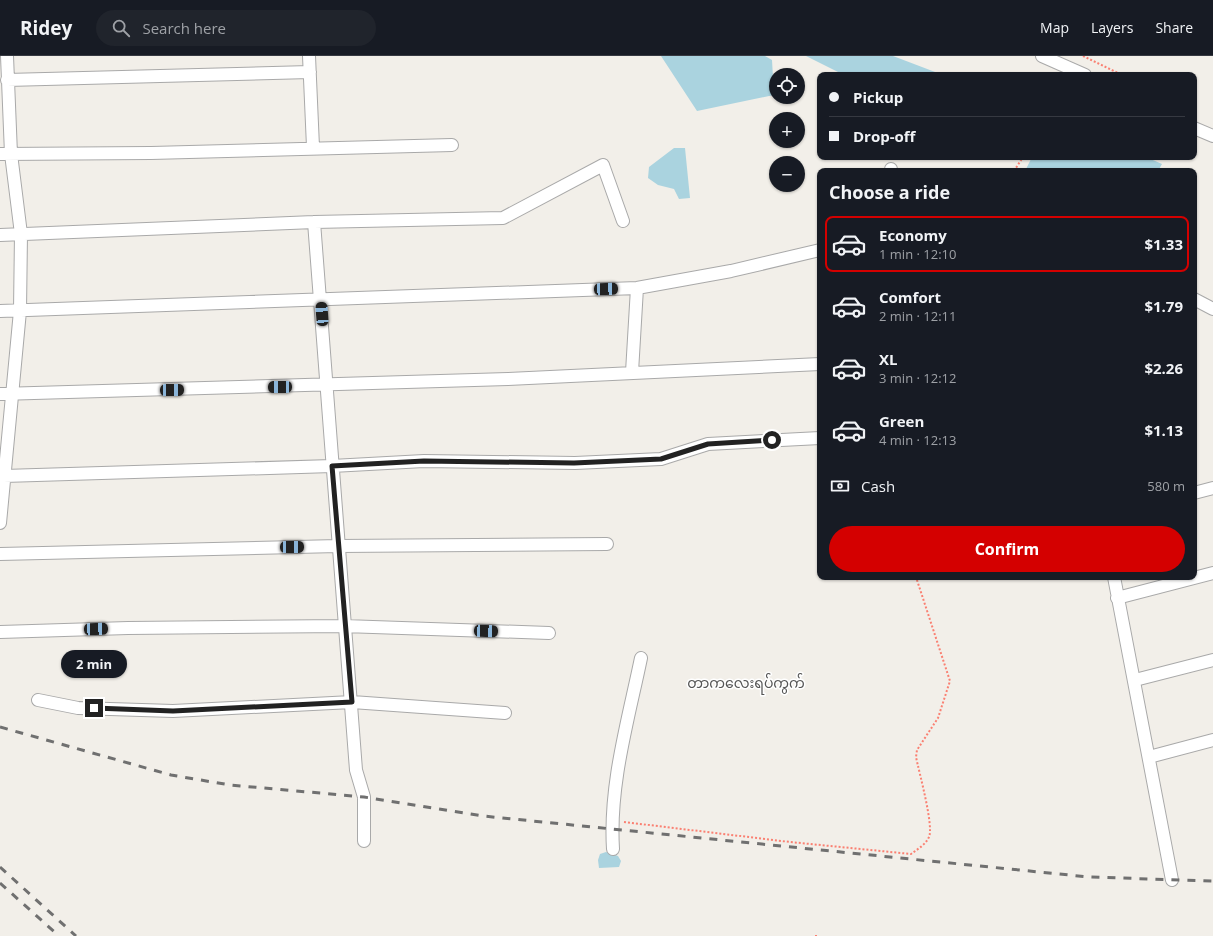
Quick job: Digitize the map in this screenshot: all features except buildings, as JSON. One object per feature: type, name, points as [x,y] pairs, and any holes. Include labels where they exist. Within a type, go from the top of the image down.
[{"type":"street","points":[[0,523],[4,476],[6,394],[20,311],[20,234],[5,154],[7,56]]},
{"type":"street","points":[[309,56],[313,147]]},
{"type":"street","points":[[1042,56],[1078,72]]},
{"type":"street","points":[[7,80],[310,72]]},
{"type":"street","points":[[1197,129],[1213,136]]},
{"type":"street","points":[[5,154],[151,153],[313,147],[452,145]]},
{"type":"street","points":[[0,235],[314,222],[503,218],[603,165],[623,221]]},
{"type":"street","points":[[314,222],[321,300],[344,626],[352,702],[356,770],[364,797],[364,841]]},
{"type":"street","points":[[0,311],[637,288],[731,271],[817,251]]},
{"type":"street","points":[[632,372],[637,288]]},
{"type":"street","points":[[1197,301],[1213,309]]},
{"type":"street","points":[[6,394],[326,386],[817,364]]},
{"type":"street","points":[[4,476],[332,466],[424,461],[574,463],[661,459],[708,444],[817,438]]},
{"type":"street","points":[[1197,492],[1213,488]]},
{"type":"street","points":[[0,554],[338,546],[607,544]]},
{"type":"street","points":[[1197,577],[1213,573]]},
{"type":"street","points":[[1114,580],[1135,680],[1172,880]]},
{"type":"street","points":[[1117,598],[1186,580]]},
{"type":"street","points":[[0,632],[128,628],[344,626],[549,633]]},
{"type":"street","points":[[613,849],[611,820],[618,774],[641,658]]},
{"type":"street","points":[[1135,680],[1213,660]]},
{"type":"street","points":[[38,700],[78,708],[173,711],[352,702],[505,713]]},
{"type":"street","points":[[1149,757],[1213,740]]},
{"type":"path","points":[[1083,56],[1116,72]]},
{"type":"path","points":[[611,820],[790,842],[911,854],[922,847],[930,836],[930,821],[916,758],[917,750],[938,718],[950,681],[917,580]]},
{"type":"water","points":[[661,56],[765,56],[772,60],[772,68],[769,68],[769,96],[697,111]]},
{"type":"water","points":[[806,56],[893,56],[935,72],[838,72]]},
{"type":"water","points":[[674,148],[685,148],[690,198],[679,199],[674,189],[658,185],[648,178],[649,167]]},
{"type":"water","points":[[1030,160],[1153,160],[1162,164],[1160,168],[1026,168]]},
{"type":"water","points":[[606,852],[618,856],[621,861],[619,867],[599,868],[598,860],[600,854]]},
{"type":"railway","points":[[0,727],[171,775],[230,785],[364,797],[483,816],[1089,877],[1213,881]]},
{"type":"railway","points":[[0,867],[76,936]]},
{"type":"railway","points":[[0,883],[59,936]]},
{"type":"district","name":"တာကလေးရပ်ကွက်","points":[[746,682]]},
{"type":"route","points":[[94,708],[173,711],[352,702],[343,613],[332,466],[424,461],[574,463],[661,459],[708,444],[772,440]]}]
